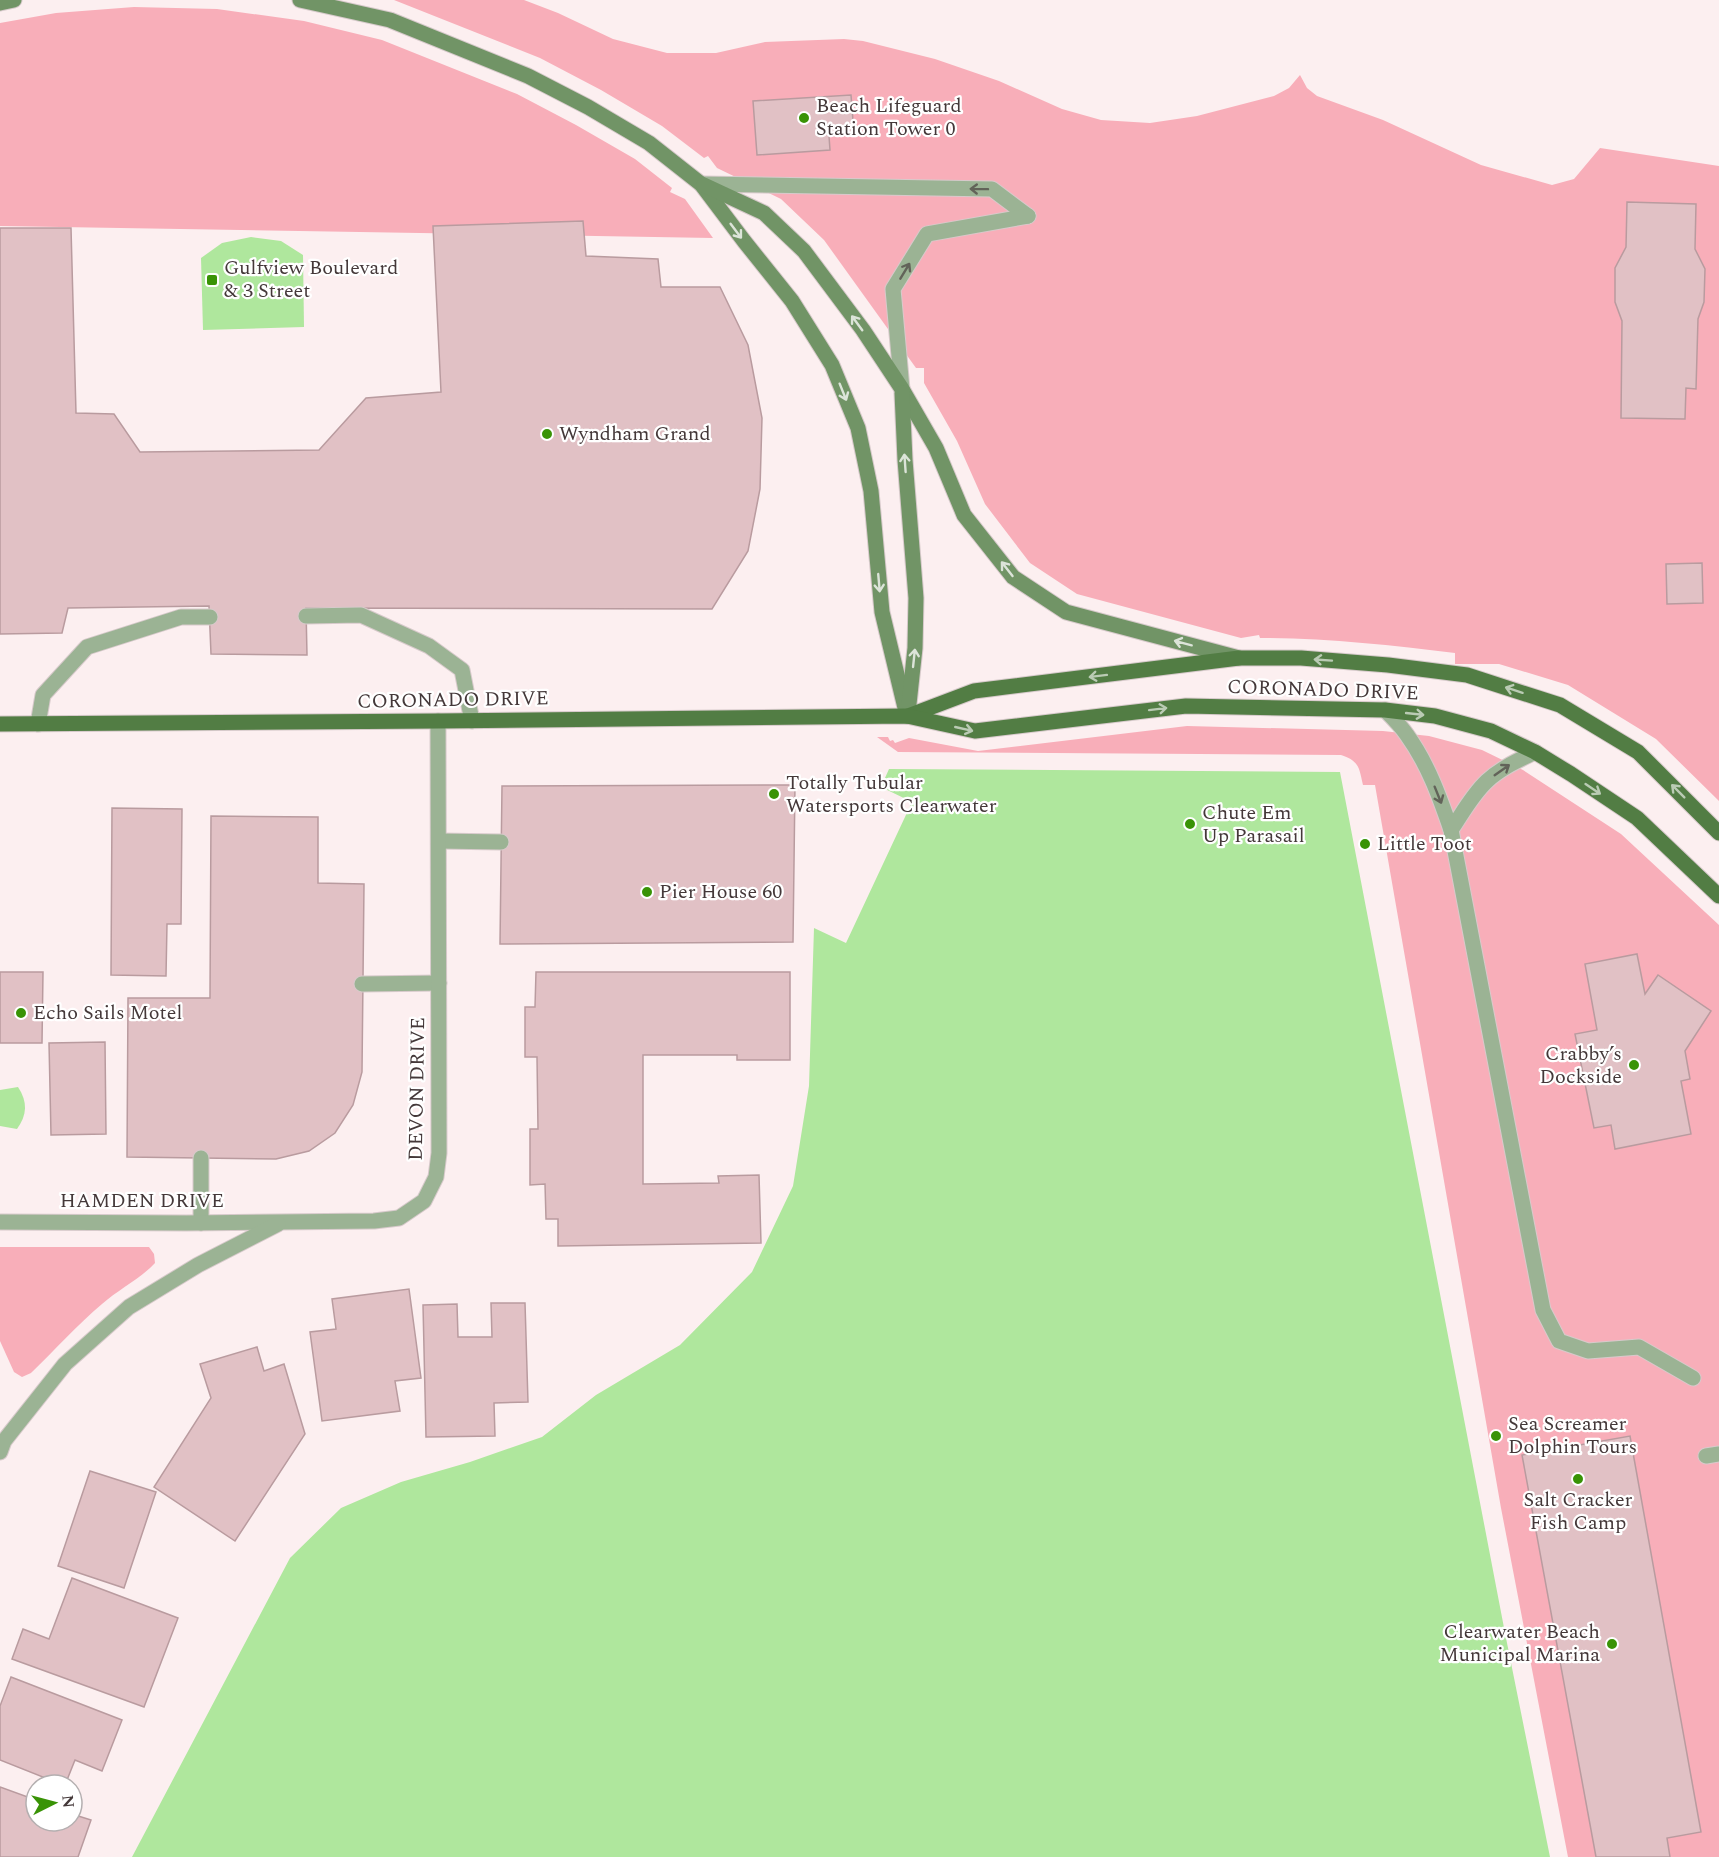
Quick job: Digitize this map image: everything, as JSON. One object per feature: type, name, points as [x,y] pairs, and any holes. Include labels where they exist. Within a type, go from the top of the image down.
[{"type":"main road","name":"CORONADO DRIVE","points":[[907,716],[974,691],[1239,658],[1312,659],[1388,665],[1467,675],[1560,705],[1638,752],[1719,833]]},
{"type":"main road","name":"CORONADO DRIVE","points":[[0,724],[438,722],[907,716],[975,731],[1186,706],[1385,710],[1435,716],[1491,731],[1535,752],[1637,818],[1719,896]]},
{"type":"street","points":[[0,3],[14,0]]},
{"type":"street","points":[[300,0],[390,20],[528,76],[588,107],[649,143],[701,184],[764,213],[804,251],[863,330],[902,389],[936,448],[964,515],[1013,577],[1066,612],[1239,658]]},
{"type":"street","points":[[701,184],[992,189],[1028,216],[927,234],[894,289],[916,598],[915,648],[907,716]]},
{"type":"street","points":[[701,184],[792,300],[832,365],[858,428],[871,491],[882,612],[907,716]]},
{"type":"street","points":[[306,616],[361,615],[429,646],[462,670],[472,721]]},
{"type":"street","points":[[38,724],[42,695],[87,647],[181,617],[210,617]]},
{"type":"street","points":[[1385,710],[1407,734],[1423,761],[1438,793],[1451,830],[1543,1310],[1559,1341],[1588,1351],[1639,1347],[1693,1378]]},
{"type":"street","name":"DEVON DRIVE","points":[[2,1446],[65,1364],[129,1307],[198,1264],[284,1222],[374,1221],[399,1218],[424,1201],[436,1177],[439,1153],[438,722]]},
{"type":"street","points":[[1451,830],[1477,791],[1488,780],[1535,752]]},
{"type":"street","points":[[439,841],[501,842]]},
{"type":"street","points":[[362,984],[439,984]]},
{"type":"street","points":[[201,1158],[201,1223]]},
{"type":"street","name":"HAMDEN DRIVE","points":[[0,1222],[284,1222]]},
{"type":"street","name":"DEVON DRIVE","points":[[0,1425],[2,1446]]},
{"type":"shaded area","points":[[394,0],[524,0],[613,39],[667,53],[716,53],[765,42],[844,39],[863,41],[935,59],[999,81],[1062,109],[1101,120],[1150,123],[1197,116],[1274,96],[1289,88],[1300,75],[1307,88],[1317,96],[1383,120],[1481,165],[1552,185],[1574,179],[1600,148],[1719,166],[1719,801],[1656,739],[1568,685],[1499,664],[1455,664],[1455,653],[1358,642],[1260,638],[1259,635],[1241,638],[1077,594],[1030,563],[985,504],[957,441],[924,383],[924,368],[916,368],[824,240],[781,199],[717,168],[708,156],[704,158],[662,126],[540,58]]},
{"type":"shaded area","points":[[134,7],[217,9],[304,21],[382,40],[517,94],[635,159],[672,188],[670,192],[685,199],[713,238],[0,226],[0,23],[56,13]]},
{"type":"shaded area","points":[[251,237],[281,241],[303,255],[304,327],[203,330],[201,258],[222,243]]},
{"type":"shaded area","points":[[1187,726],[1383,731],[1429,736],[1482,750],[1523,770],[1621,834],[1719,925],[1719,1857],[1568,1857],[1501,1508],[1375,785],[1363,785],[1355,762],[1341,755],[898,752],[877,737],[888,737],[895,743],[909,738],[978,751]]},
{"type":"shaded area","points":[[889,769],[1340,772],[1550,1857],[132,1857],[290,1558],[341,1508],[401,1482],[470,1462],[542,1437],[596,1395],[680,1345],[752,1272],[793,1186],[809,1086],[814,928],[846,943],[912,802],[881,787]]},
{"type":"shaded area","points":[[18,1087],[25,1103],[23,1119],[17,1129],[0,1126],[0,1090]]},
{"type":"shaded area","points":[[0,1247],[149,1247],[154,1254],[155,1263],[102,1304],[31,1373],[22,1377],[14,1372],[0,1341]]},
{"type":"building","name":"Beach Lifeguard Station Tower 0","points":[[851,95],[854,134],[829,136],[830,150],[757,155],[753,101]]},
{"type":"building","points":[[1627,202],[1696,204],[1695,249],[1705,269],[1704,302],[1698,319],[1696,389],[1686,388],[1685,419],[1621,418],[1622,321],[1615,302],[1615,268],[1626,247]]},
{"type":"building","name":"Wyndham Grand","points":[[583,221],[586,256],[658,259],[661,287],[720,287],[748,345],[762,418],[760,489],[748,551],[712,609],[306,608],[307,655],[211,654],[209,606],[68,608],[62,633],[0,634],[0,228],[71,228],[76,413],[114,414],[140,452],[319,450],[366,398],[441,392],[433,226]]},
{"type":"building","points":[[1702,563],[1703,603],[1667,604],[1666,564]]},
{"type":"building","name":"Pier House 60","points":[[795,785],[793,942],[500,944],[502,786]]},
{"type":"building","points":[[112,808],[182,809],[181,924],[167,924],[166,976],[111,975]]},
{"type":"building","points":[[211,816],[318,817],[318,883],[364,884],[362,1072],[353,1105],[335,1133],[309,1151],[276,1159],[127,1157],[128,998],[210,998]]},
{"type":"building","name":"Crabby’s Dockside","points":[[1637,954],[1645,994],[1658,975],[1711,1011],[1685,1051],[1690,1079],[1681,1081],[1691,1134],[1615,1149],[1611,1125],[1594,1128],[1575,1034],[1597,1030],[1585,964]]},
{"type":"building","name":"Echo Sails Motel","points":[[0,972],[43,972],[42,1043],[0,1043]]},
{"type":"building","points":[[536,972],[790,972],[790,1060],[737,1060],[737,1055],[643,1055],[643,1184],[719,1183],[718,1176],[759,1175],[761,1243],[558,1246],[558,1219],[546,1219],[545,1184],[530,1185],[530,1129],[538,1129],[537,1057],[525,1057],[525,1007],[535,1007]]},
{"type":"building","points":[[105,1042],[106,1134],[51,1135],[49,1043]]},
{"type":"building","points":[[409,1289],[421,1378],[395,1381],[400,1411],[322,1421],[310,1332],[336,1329],[332,1299]]},
{"type":"building","points":[[491,1303],[525,1303],[528,1402],[494,1403],[495,1436],[426,1437],[423,1305],[457,1304],[458,1337],[492,1337]]},
{"type":"building","points":[[257,1347],[264,1371],[284,1364],[305,1434],[235,1541],[154,1487],[211,1398],[200,1364]]},
{"type":"building","name":"Clearwater Beach Municipal Marina","points":[[1630,1436],[1701,1832],[1667,1838],[1670,1857],[1596,1857],[1522,1455]]},
{"type":"building","points":[[90,1471],[156,1492],[124,1588],[58,1566]]},
{"type":"building","points":[[72,1578],[178,1618],[144,1707],[12,1659],[23,1629],[49,1639]]},
{"type":"building","points":[[11,1677],[122,1720],[102,1771],[75,1760],[70,1773],[33,1773],[0,1760],[0,1706]]},
{"type":"building","points":[[0,1787],[24,1796],[24,1833],[84,1833],[84,1818],[91,1820],[78,1857],[0,1857]]},
{"type":"place","name":"Beach Lifeguard Station Tower 0","points":[[804,118]]},
{"type":"place","name":"Gulfview Boulevard & 3 Street","points":[[212,280]]},
{"type":"place","name":"Wyndham Grand","points":[[547,434]]},
{"type":"place","name":"Totally Tubular Watersports Clearwater","points":[[774,794]]},
{"type":"place","name":"Chute Em Up Parasail","points":[[1190,824]]},
{"type":"place","name":"Little Toot","points":[[1365,844]]},
{"type":"place","name":"Pier House 60","points":[[647,892]]},
{"type":"place","name":"Echo Sails Motel","points":[[21,1013]]},
{"type":"place","name":"Crabby’s Dockside","points":[[1634,1065]]},
{"type":"place","name":"Sea Screamer Dolphin Tours","points":[[1496,1436]]},
{"type":"place","name":"Salt Cracker Fish Camp","points":[[1578,1479]]},
{"type":"place","name":"Clearwater Beach Municipal Marina","points":[[1612,1644]]}]
